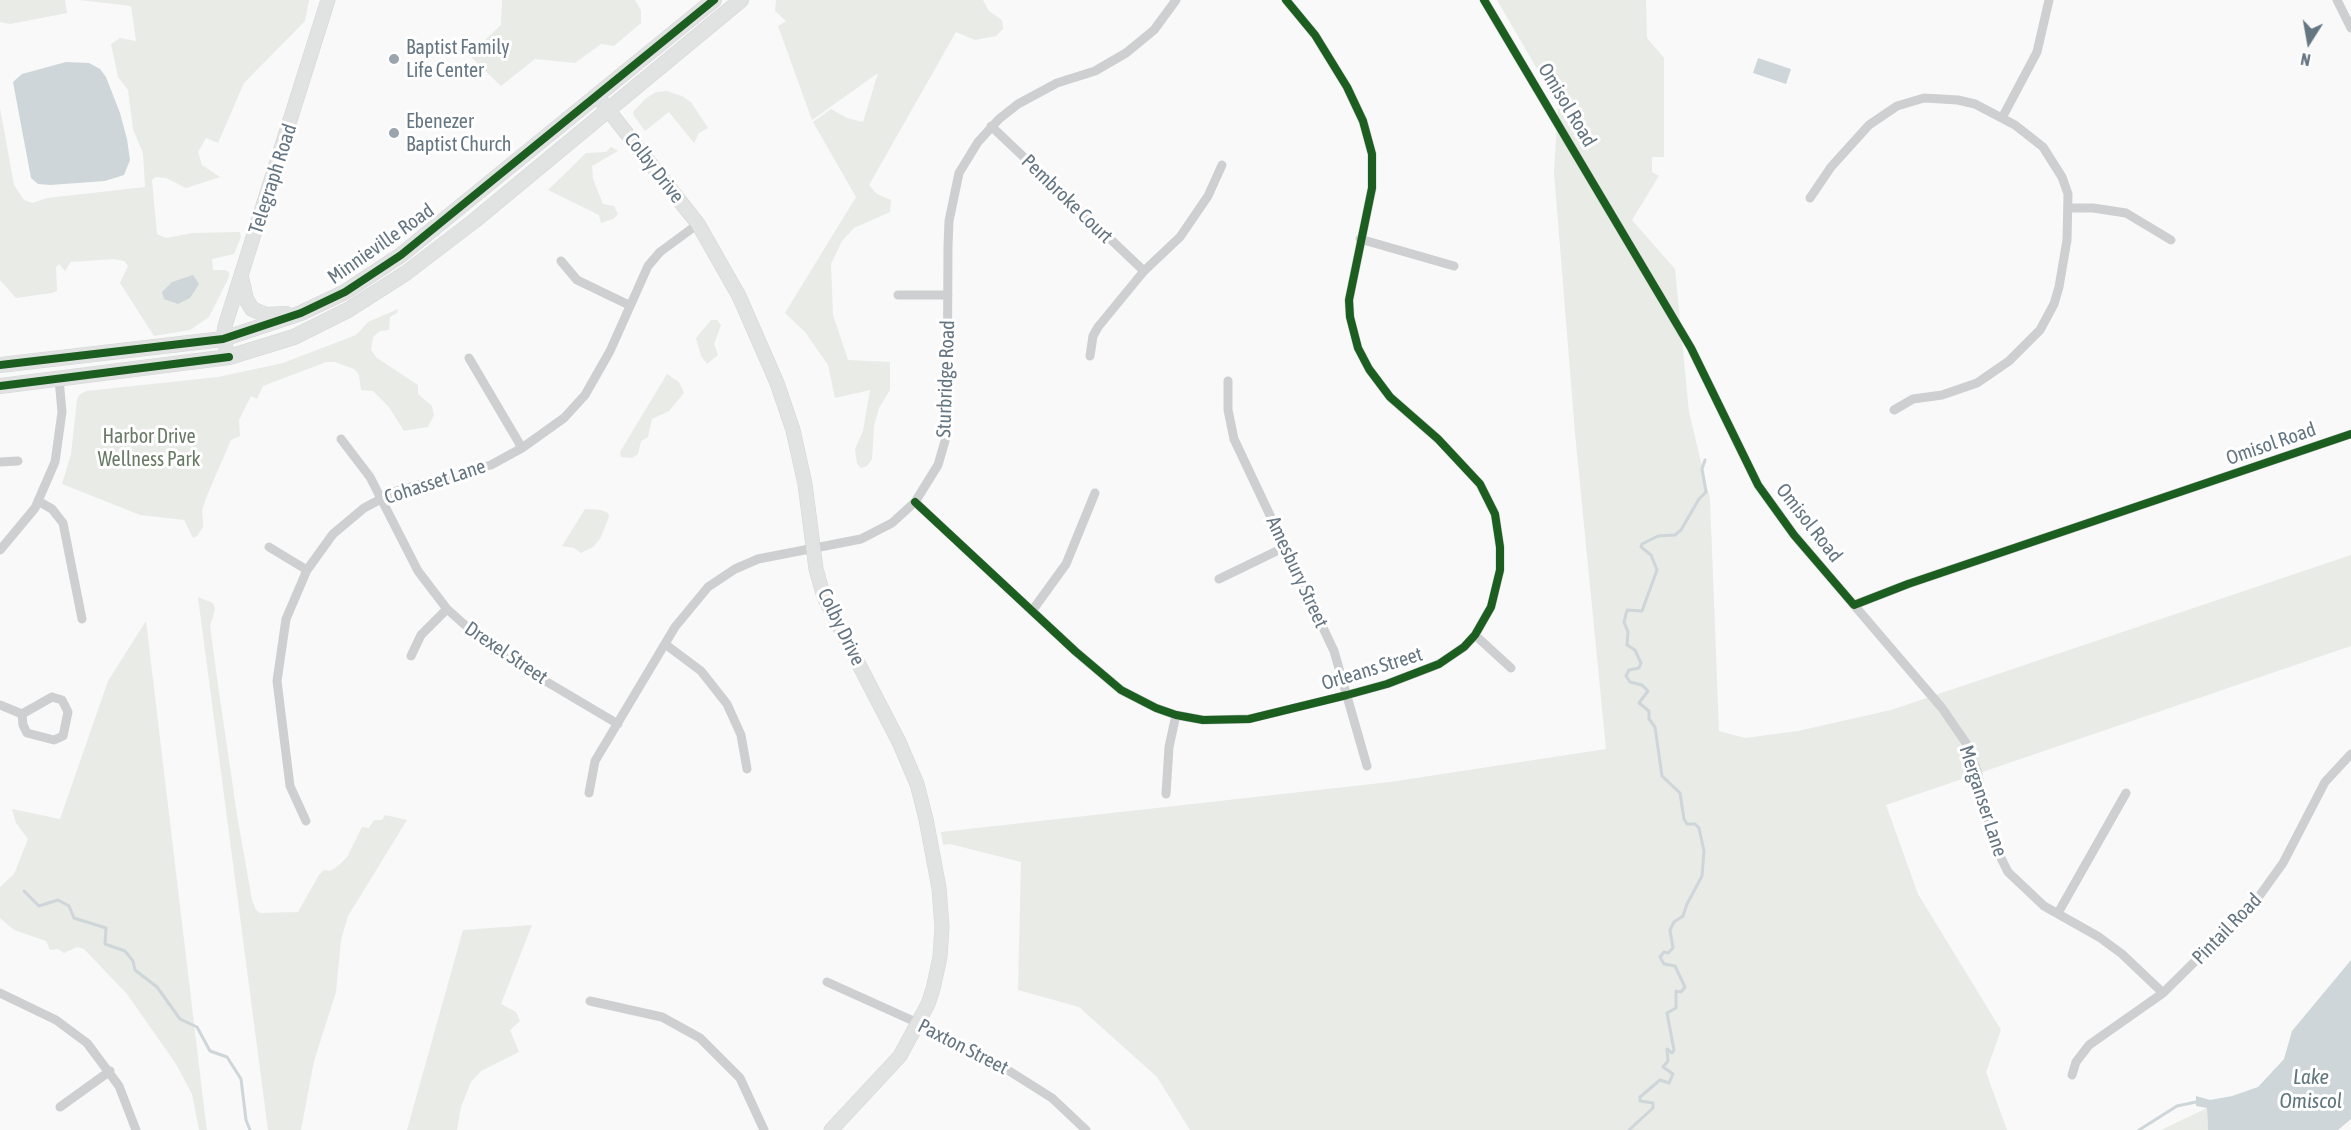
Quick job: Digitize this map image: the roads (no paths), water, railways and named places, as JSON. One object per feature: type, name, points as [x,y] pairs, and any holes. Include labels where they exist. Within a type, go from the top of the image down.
[{"type":"main road","name":"Minnieville Road","points":[[0,365],[223,339],[301,313],[345,292],[392,262],[598,97],[714,0]]},
{"type":"main road","name":"Minnieville Road","points":[[0,386],[229,357],[269,346],[317,327],[406,273],[474,221],[741,0]]},
{"type":"main road","points":[[242,277],[246,299],[256,312],[270,315],[301,313]]},
{"type":"main road","points":[[0,381],[39,372],[205,352],[216,348],[223,339]]},
{"type":"street","name":"Telegraph Road","points":[[223,339],[328,0]]},
{"type":"street","name":"Sturbridge Road","points":[[589,793],[595,761],[687,610],[708,587],[725,575],[758,559],[855,540],[873,534],[901,517],[915,502],[938,465],[947,435],[949,221],[957,181],[966,159],[991,126],[1018,104],[1039,91],[1095,71],[1126,53],[1154,30],[1176,0]]},
{"type":"street","name":"Orleans Street","points":[[915,502],[1121,690],[1156,708],[1176,715],[1203,720],[1249,719],[1347,695],[1387,684],[1439,664],[1464,647],[1475,635],[1491,607],[1500,570],[1500,547],[1495,514],[1480,484],[1438,439],[1390,397],[1369,369],[1358,348],[1352,326],[1349,300],[1373,171],[1368,134],[1330,57],[1301,16],[1286,0]]},
{"type":"street","name":"Omisol Road","points":[[1484,0],[1691,348],[1758,485],[1794,535],[1854,605],[1908,584],[2351,434]]},
{"type":"street","points":[[2002,118],[2037,51],[2049,0]]},
{"type":"street","points":[[2337,0],[2351,28]]},
{"type":"street","name":"Colby Drive","points":[[598,97],[698,224],[739,296],[789,415],[803,472],[813,548],[824,597],[899,742],[912,770],[924,810],[939,888],[942,927],[937,975],[928,1004],[891,1068],[831,1130]]},
{"type":"street","points":[[1810,198],[1831,167],[1869,125],[1897,106],[1924,99],[1950,99],[1975,104],[2002,118],[2043,147],[2062,177],[2068,194],[2067,240],[2059,287],[2051,310],[2040,330],[2009,361],[1977,383],[1942,395],[1913,399],[1894,410]]},
{"type":"street","name":"Pembroke Court","points":[[991,126],[1144,271]]},
{"type":"street","points":[[1090,356],[1093,336],[1098,327],[1144,271],[1174,243],[1195,217],[1222,165]]},
{"type":"street","points":[[2069,208],[2093,208],[2126,213],[2171,240]]},
{"type":"street","name":"Cohasset Lane","points":[[306,821],[290,786],[277,681],[284,626],[307,570],[340,527],[364,508],[406,488],[478,470],[522,448],[564,418],[585,395],[610,351],[629,305],[653,260],[698,224]]},
{"type":"street","points":[[1360,239],[1454,266]]},
{"type":"street","points":[[561,261],[577,280],[629,305]]},
{"type":"street","points":[[898,295],[948,295]]},
{"type":"street","points":[[223,339],[229,357]]},
{"type":"street","points":[[469,358],[522,448]]},
{"type":"street","points":[[0,550],[23,525],[38,501],[58,449],[62,412],[59,379]]},
{"type":"street","name":"Amesbury Street","points":[[1228,381],[1228,410],[1234,439],[1334,651],[1367,765]]},
{"type":"street","name":"Drexel Street","points":[[341,439],[364,467],[418,571],[447,609],[494,650],[618,724]]},
{"type":"street","points":[[0,462],[18,461]]},
{"type":"street","points":[[1032,611],[1066,564],[1095,492]]},
{"type":"street","points":[[38,501],[52,509],[63,523],[82,619]]},
{"type":"street","points":[[269,547],[307,570]]},
{"type":"street","points":[[1219,579],[1285,547]]},
{"type":"street","name":"Merganser Lane","points":[[1854,605],[1942,708],[1966,742],[1977,771],[1994,844],[2008,872],[2030,895],[2122,954],[2163,993]]},
{"type":"street","points":[[411,656],[421,635],[447,609]]},
{"type":"street","points":[[1475,635],[1511,668]]},
{"type":"street","points":[[665,644],[701,671],[727,704],[741,735],[747,769]]},
{"type":"street","points":[[52,697],[60,698],[68,712],[63,736],[54,740],[27,733],[22,725],[22,714],[52,697]]},
{"type":"street","points":[[0,705],[22,714]]},
{"type":"street","points":[[1166,794],[1169,747],[1176,715]]},
{"type":"street","name":"Pintail Road","points":[[2072,1075],[2076,1062],[2089,1045],[2163,993],[2255,902],[2270,883],[2325,782],[2351,754]]},
{"type":"street","points":[[2058,913],[2126,793]]},
{"type":"street","name":"Paxton Street","points":[[827,982],[918,1023],[1030,1083],[1086,1130]]},
{"type":"street","points":[[0,993],[76,1033],[110,1071],[128,1103],[136,1130]]},
{"type":"street","points":[[590,1001],[662,1017],[700,1038],[740,1078],[764,1130]]},
{"type":"street","points":[[60,1107],[110,1071]]},
{"type":"water","points":[[1758,58],[1791,69],[1786,84],[1753,73]]},
{"type":"water","points":[[66,62],[89,63],[100,69],[106,77],[127,139],[130,160],[124,175],[105,181],[50,185],[38,184],[31,178],[13,82],[22,74]]},
{"type":"water","points":[[193,275],[199,284],[190,298],[178,304],[164,299],[162,292],[172,282]]},
{"type":"water","name":"Lake Omiscol","points":[[2351,960],[2351,1119],[2338,1130],[2208,1130],[2207,1108],[2196,1106],[2196,1096],[2210,1100],[2232,1096],[2258,1087],[2284,1059],[2292,1031]]},
{"type":"waterway","points":[[1629,1130],[1653,1108],[1653,1103],[1640,1101],[1640,1097],[1660,1080],[1669,1083],[1673,1074],[1663,1067],[1668,1061],[1667,1049],[1672,1053],[1674,1050],[1667,1013],[1676,1008],[1676,991],[1681,992],[1685,987],[1675,966],[1664,964],[1660,957],[1664,952],[1668,953],[1673,948],[1670,930],[1674,922],[1683,916],[1702,876],[1704,851],[1699,828],[1695,824],[1687,824],[1684,819],[1680,793],[1662,776],[1655,727],[1649,719],[1649,711],[1639,703],[1648,691],[1642,685],[1630,682],[1626,676],[1629,670],[1639,668],[1641,663],[1635,650],[1627,645],[1628,632],[1624,622],[1627,610],[1642,611],[1657,570],[1651,555],[1641,547],[1642,544],[1658,536],[1675,535],[1681,530],[1699,499],[1706,492],[1702,469],[1705,460]]},
{"type":"waterway","points":[[24,891],[39,906],[58,900],[69,906],[74,918],[106,928],[105,944],[125,951],[133,961],[135,970],[157,987],[180,1019],[197,1027],[210,1051],[227,1057],[241,1079],[246,1120],[250,1130]]},
{"type":"waterway","points":[[2139,1130],[2177,1106],[2196,1102]]},
{"type":"place","name":"Baptist Family Life Center","points":[[394,59]]},
{"type":"place","name":"Ebenezer Baptist Church","points":[[394,133]]},
{"type":"park label","name":"Harbor Drive Wellness Park","points":[[149,448]]}]
